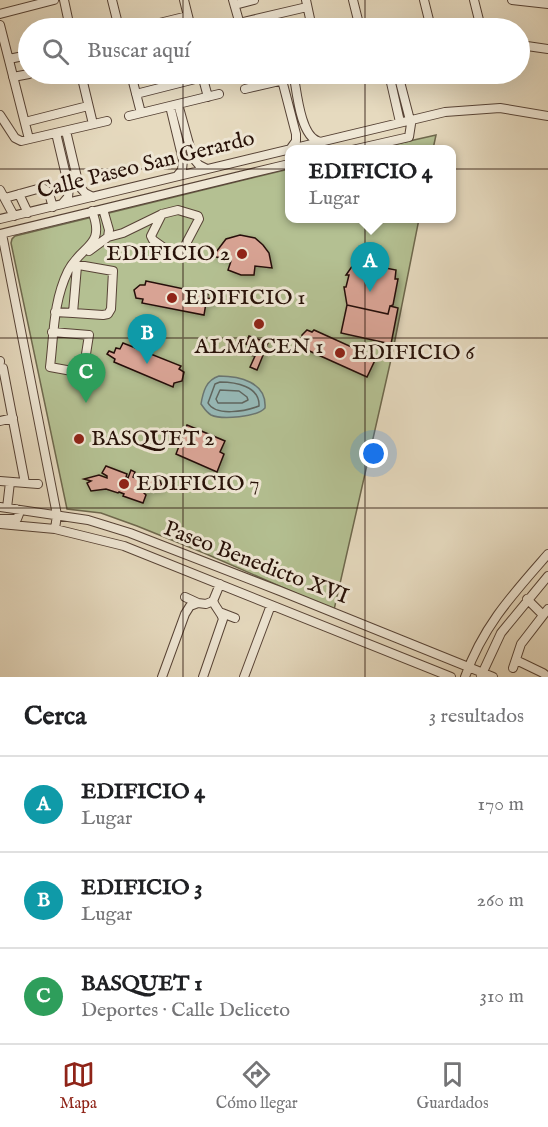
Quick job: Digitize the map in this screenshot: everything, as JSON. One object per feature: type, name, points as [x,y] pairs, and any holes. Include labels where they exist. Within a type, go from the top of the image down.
[{"type":"street","points":[[0,14],[54,0]]},
{"type":"street","points":[[64,0],[68,18]]},
{"type":"street","points":[[112,0],[116,18]]},
{"type":"street","points":[[180,18],[188,16],[184,0]]},
{"type":"street","points":[[238,18],[234,3],[254,0]]},
{"type":"street","points":[[353,0],[358,18]]},
{"type":"street","points":[[424,0],[427,18]]},
{"type":"street","points":[[474,0],[478,18]]},
{"type":"street","points":[[512,0],[548,1]]},
{"type":"street","points":[[263,18],[307,3],[310,18]]},
{"type":"street","points":[[0,25],[1,37],[9,59],[29,140]]},
{"type":"street","points":[[530,47],[548,49]]},
{"type":"street","points":[[9,59],[18,57]]},
{"type":"street","points":[[13,77],[18,76]]},
{"type":"street","points":[[83,84],[93,124]]},
{"type":"street","points":[[134,84],[141,113]]},
{"type":"street","points":[[136,94],[171,84]]},
{"type":"street","points":[[204,84],[208,97]]},
{"type":"street","points":[[245,89],[264,84]]},
{"type":"street","points":[[283,84],[296,134],[293,145]]},
{"type":"street","points":[[296,84],[306,131],[312,139],[320,141]]},
{"type":"street","points":[[386,142],[398,133],[390,84]]},
{"type":"street","points":[[373,145],[409,137],[412,128],[401,84]]},
{"type":"street","points":[[129,116],[219,94]]},
{"type":"street","points":[[174,105],[193,158],[207,169]]},
{"type":"street","points":[[174,105],[183,160],[182,170],[177,176]]},
{"type":"street","points":[[25,122],[88,106]]},
{"type":"street","name":"Calle Paseo San Gerardo","points":[[303,145],[445,112],[500,108],[548,116]]},
{"type":"street","points":[[0,115],[15,138],[21,141],[107,121]]},
{"type":"street","points":[[66,131],[79,186],[93,197]]},
{"type":"street","points":[[56,133],[69,188],[68,197],[62,204]]},
{"type":"street","name":"Calle Paseo San Gerardo","points":[[0,219],[285,150]]},
{"type":"street","name":"Calle Paseo San Gerardo","points":[[1,234],[285,165]]},
{"type":"street","points":[[5,198],[45,188],[48,190],[53,207]]},
{"type":"street","points":[[0,190],[14,216]]},
{"type":"street","points":[[20,194],[28,213]]},
{"type":"street","points":[[103,209],[109,230],[108,237]]},
{"type":"street","points":[[80,256],[108,237],[123,233],[162,214],[178,210],[198,216],[199,219],[180,255],[177,256],[159,246],[151,236],[162,214]]},
{"type":"street","points":[[52,332],[89,335],[83,373],[50,368],[52,332],[55,312],[65,279],[80,256],[95,240],[98,232],[92,212]]},
{"type":"street","points":[[98,232],[101,236],[108,237]]},
{"type":"street","points":[[1,234],[57,515],[56,529]]},
{"type":"street","points":[[55,312],[104,315],[108,314],[111,309],[113,271],[75,265]]},
{"type":"street","points":[[73,313],[75,265]]},
{"type":"street","points":[[1,364],[25,483]]},
{"type":"street","points":[[0,421],[13,418]]},
{"type":"street","points":[[0,481],[38,484]]},
{"type":"street","points":[[0,522],[16,519],[19,514],[8,508],[10,482]]},
{"type":"street","name":"Paseo Benedicto XVI","points":[[8,508],[88,520],[130,533],[468,667],[481,675],[493,677]]},
{"type":"street","name":"Paseo Benedicto XVI","points":[[0,522],[56,529],[124,546],[451,677]]},
{"type":"street","points":[[465,677],[489,625],[548,554]]},
{"type":"street","points":[[481,675],[501,633],[548,576]]},
{"type":"street","points":[[220,584],[213,602],[222,613],[235,618]]},
{"type":"street","points":[[185,597],[198,603],[213,602]]},
{"type":"street","points":[[527,599],[545,612],[521,644],[514,664],[546,672]]},
{"type":"street","points":[[162,677],[185,614],[190,606],[198,603]]},
{"type":"street","points":[[244,677],[271,605]]},
{"type":"street","points":[[203,677],[222,627],[222,613]]},
{"type":"green space","points":[[436,135],[434,145],[392,145]]},
{"type":"green space","points":[[285,170],[285,223],[418,223],[392,355],[334,610],[137,526],[101,513],[67,509],[11,243],[15,236]]},
{"type":"water","points":[[219,376],[243,379],[257,386],[264,399],[265,408],[255,414],[239,417],[216,417],[209,414],[201,404],[203,395],[208,383]]},
{"type":"building","name":"EDIFICIO 2","points":[[240,235],[255,238],[263,245],[269,253],[272,268],[255,266],[254,275],[241,275],[228,270],[231,261],[213,256],[226,239]]},
{"type":"building","points":[[355,262],[396,270],[395,279],[398,279],[393,305],[390,306],[388,314],[347,305],[344,287],[346,287],[349,275],[346,275]]},
{"type":"building","name":"EDIFICIO 1","points":[[146,281],[208,294],[207,298],[215,299],[214,303],[206,303],[204,315],[142,303],[143,299],[136,298],[134,290],[140,285],[145,285]]},
{"type":"building","points":[[347,305],[388,314],[390,306],[398,308],[391,344],[341,333]]},
{"type":"building","name":"EDIFICIO 6","points":[[307,330],[312,332],[314,330],[376,358],[367,377],[305,349],[307,344],[302,339],[302,335]]},
{"type":"building","points":[[249,336],[268,343],[257,370],[250,367],[255,356],[249,355],[253,347],[246,344]]},
{"type":"building","points":[[123,343],[181,366],[179,369],[184,372],[182,381],[174,383],[173,387],[114,362],[115,359],[107,354],[109,351],[114,353],[116,348],[120,349]]},
{"type":"building","points":[[187,425],[225,441],[220,452],[224,454],[217,472],[176,454]]},
{"type":"building","name":"EDIFICIO 7","points":[[106,466],[127,474],[128,478],[131,470],[135,472],[133,477],[138,479],[149,480],[158,476],[162,486],[158,487],[164,489],[143,492],[146,495],[143,503],[106,489],[91,491],[87,483],[91,481],[84,479],[99,475],[107,478],[102,473]]},
{"type":"place","name":"EDIFICIO 2","points":[[242,254]]},
{"type":"place","name":"EDIFICIO 4","points":[[370,292]]},
{"type":"place","name":"EDIFICIO 1","points":[[172,298]]},
{"type":"place","name":"ALMACEN 1","points":[[259,324]]},
{"type":"place","name":"EDIFICIO 6","points":[[340,353]]},
{"type":"place","name":"EDIFICIO 3","points":[[147,364]]},
{"type":"place","name":"BASQUET 1","points":[[86,403]]},
{"type":"place","name":"BASQUET 2","points":[[79,439]]},
{"type":"place","name":"EDIFICIO 7","points":[[124,484]]}]
